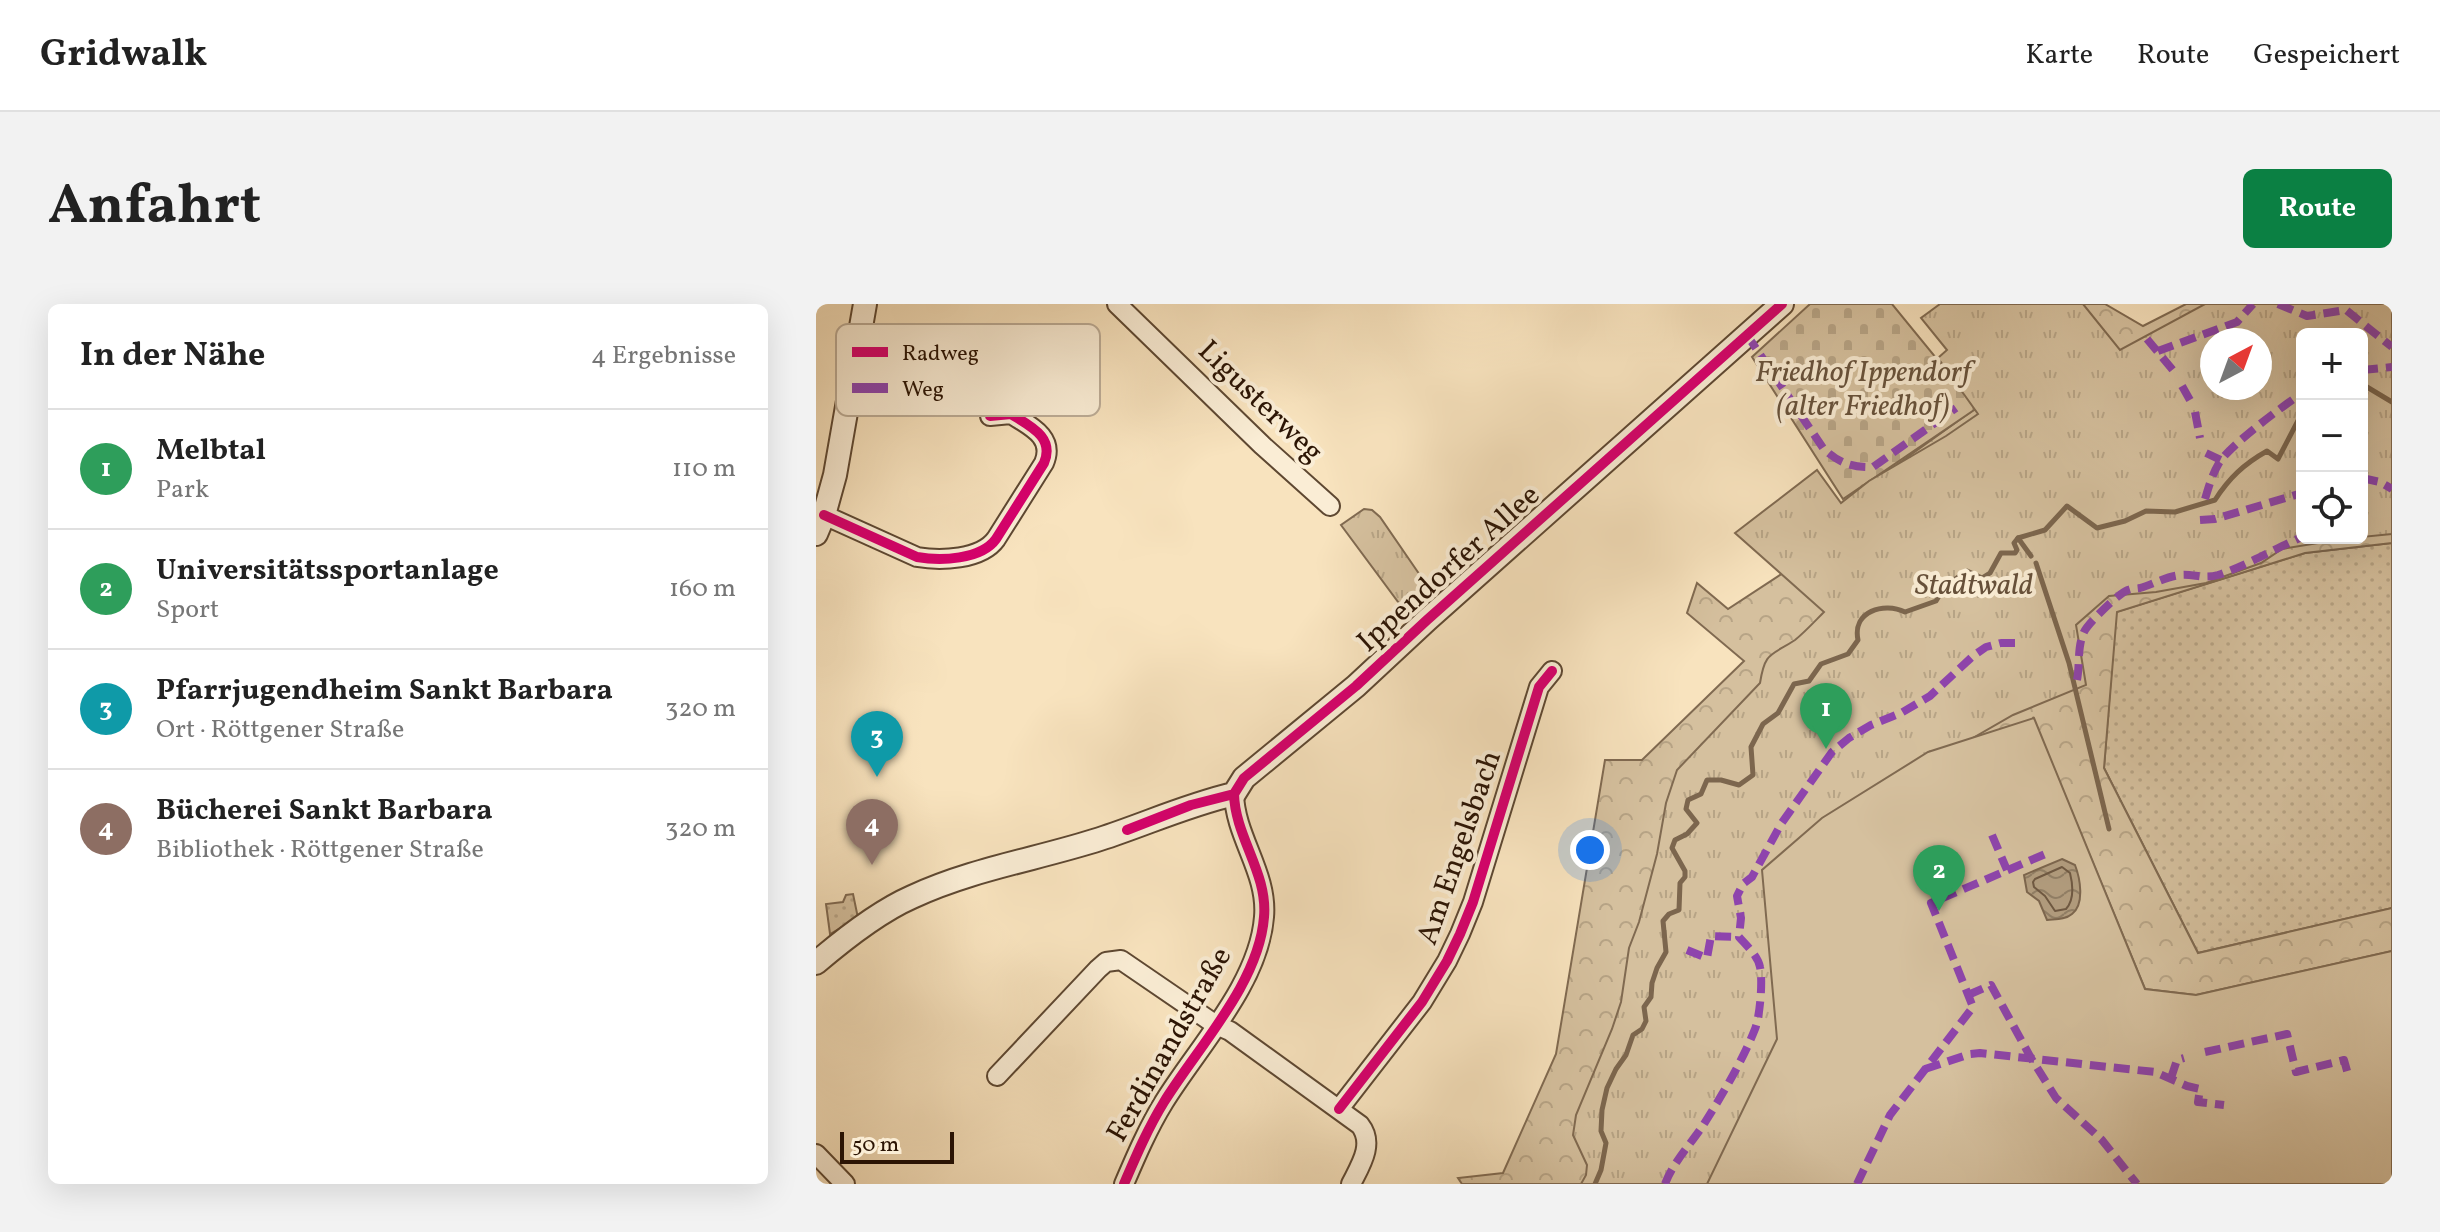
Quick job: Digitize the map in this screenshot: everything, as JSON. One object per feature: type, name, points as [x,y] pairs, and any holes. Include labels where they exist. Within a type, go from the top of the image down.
[{"type":"street","points":[[861,324],[865,304]]},
{"type":"street","name":"Ligusterweg","points":[[1117,304],[1262,445],[1330,506]]},
{"type":"street","name":"Ippendorfer Allee","points":[[1234,794],[1244,778],[1356,686],[1782,304]]},
{"type":"street","points":[[845,416],[835,475],[820,525],[929,559],[950,558],[988,549],[1044,463],[1048,449],[1043,437],[1014,416]]},
{"type":"street","name":"Am Engelsbach","points":[[1339,1109],[1422,1002],[1454,948],[1473,902],[1539,687],[1552,671]]},
{"type":"street","points":[[816,963],[869,923],[913,896],[978,872],[1047,855],[1127,830],[1191,805],[1234,794]]},
{"type":"street","name":"Ferdinandstraße","points":[[1124,1184],[1150,1126],[1216,1025],[1255,957],[1264,918],[1261,882],[1234,810],[1234,794]]},
{"type":"street","points":[[997,1076],[1098,969],[1114,960],[1129,965],[1216,1025],[1230,1031],[1360,1125],[1367,1136],[1367,1148],[1351,1184]]},
{"type":"street","points":[[816,1154],[845,1184]]},
{"type":"green space","name":"Friedhof Ippendorf (alter Friedhof)","points":[[1810,304],[1892,304],[1977,408],[1843,499],[1752,357]]},
{"type":"green space","name":"Stadtwald","points":[[1940,304],[2083,304],[2120,350],[2205,304],[2392,304],[2392,534],[2368,536],[2368,328],[2296,328],[2296,544],[2312,544],[2282,549],[2261,563],[2206,583],[2109,596],[2076,625],[2086,685],[2013,715],[1966,742],[1819,961],[1719,1184],[1581,1184],[1587,1165],[1573,1135],[1576,1115],[1621,1002],[1629,948],[1639,922],[1657,854],[1666,803],[1677,770],[1760,683],[1764,665],[1770,656],[1795,640],[1824,612],[1735,533],[1817,470],[1841,503],[1869,481],[1978,414],[1938,358],[1947,350],[1921,318]]},
{"type":"green space","name":"Stadtwald","points":[[2083,304],[2105,304],[2143,326],[2186,304],[2392,304],[2392,543],[2305,553],[2117,612],[2104,768],[2198,953],[2392,908],[2392,951],[2196,995],[2145,989],[2033,718],[1707,1184],[1462,1184],[1458,1178],[1503,1173],[1556,1054],[1605,760],[1642,760],[1744,661],[1687,613],[1697,583],[1728,609],[1786,571],[1832,511],[2011,383],[2071,308]]},
{"type":"green space","points":[[1364,509],[1372,510],[1380,517],[1435,597],[1410,618],[1341,525]]},
{"type":"green space","points":[[2392,543],[2392,908],[2198,953],[2104,768],[2116,612],[2305,553]]},
{"type":"green space","points":[[2034,718],[2145,989],[2196,995],[2392,951],[2392,1184],[1707,1184],[1777,1039],[1762,870],[1822,818],[1928,752]]},
{"type":"green space","points":[[853,894],[858,918],[830,934],[826,904],[843,902],[846,895]]},
{"type":"water","points":[[2062,859],[2075,865],[2080,884],[2079,904],[2069,916],[2047,920],[2039,901],[2027,892],[2024,875]]},
{"type":"waterway","points":[[2368,388],[2392,402]]},
{"type":"waterway","points":[[1595,1184],[1606,1143],[1601,1131],[1607,1088],[1626,1055],[1633,1035],[1642,1029],[1646,1021],[1644,1007],[1651,997],[1652,983],[1666,952],[1663,921],[1679,910],[1680,883],[1685,871],[1672,848],[1675,840],[1687,834],[1697,823],[1686,809],[1688,800],[1701,794],[1707,780],[1739,785],[1753,775],[1751,747],[1763,724],[1778,713],[1794,684],[1809,681],[1821,664],[1848,654],[1858,640],[1860,622],[1871,611],[1888,608],[1905,612],[1936,601],[1945,586],[1967,571],[1982,578],[1990,573],[2001,553],[2015,553],[2014,543],[2018,538],[2045,530],[2067,506],[2097,528],[2125,521],[2146,511],[2175,512],[2215,500],[2238,472],[2259,456],[2267,451],[2278,459],[2296,424]]},
{"type":"waterway","points":[[2018,538],[2031,556]]},
{"type":"waterway","points":[[2036,563],[2069,663],[2109,829]]},
{"type":"marked path","points":[[2158,351],[2237,322],[2253,304]]},
{"type":"marked path","points":[[2278,304],[2307,316],[2346,310],[2392,347]]},
{"type":"marked path","points":[[1747,335],[1823,448],[1846,464],[1873,467],[1956,408]]},
{"type":"marked path","points":[[2147,339],[2177,375]]},
{"type":"marked path","points":[[2368,369],[2392,367]]},
{"type":"marked path","points":[[2182,386],[2190,400]]},
{"type":"marked path","points":[[2205,499],[2214,472],[2225,455],[2296,398]]},
{"type":"marked path","points":[[2195,412],[2200,438]]},
{"type":"marked path","points":[[2206,453],[2221,460]]},
{"type":"marked path","points":[[2368,479],[2392,489]]},
{"type":"marked path","points":[[2200,520],[2215,519],[2296,495]]},
{"type":"marked path","points":[[2077,680],[2084,632],[2124,592],[2176,576],[2218,575],[2296,540]]},
{"type":"marked path","points":[[1665,1184],[1724,1092],[1755,1029],[1760,1007],[1761,973],[1757,959],[1739,937],[1741,918],[1737,896],[1743,884],[1752,877],[1781,824],[1832,752],[1849,738],[1930,696],[1986,647],[2015,643]]},
{"type":"marked path","points":[[1992,835],[2007,870]]},
{"type":"marked path","points":[[1857,1184],[1890,1115],[1973,1007],[1931,903],[2050,852]]},
{"type":"marked path","points":[[1687,950],[1707,958],[1711,936],[1739,937]]},
{"type":"marked path","points":[[1968,995],[1991,985],[2056,1098],[2102,1140],[2137,1184]]},
{"type":"marked path","points":[[2205,1052],[2287,1034],[2296,1072],[2344,1060],[2349,1078]]},
{"type":"marked path","points":[[1925,1069],[1980,1053],[2155,1072],[2200,1089],[2198,1102],[2224,1105]]},
{"type":"marked path","points":[[2171,1078],[2177,1060],[2184,1058]]},
{"type":"cycle path","points":[[1127,830],[1191,805],[1234,794],[1244,778],[1356,686],[1782,304]]},
{"type":"cycle path","points":[[824,515],[917,557],[948,559],[981,551],[996,539],[1047,454],[1039,433],[1014,416]]},
{"type":"cycle path","points":[[1339,1109],[1422,1002],[1447,961],[1473,902],[1539,687],[1552,671]]},
{"type":"cycle path","points":[[1124,1184],[1147,1132],[1225,1014],[1260,942],[1264,901],[1257,870],[1240,825],[1234,794]]},
{"type":"place","name":"Melbtal","points":[[1826,749]]},
{"type":"place","name":"Pfarrjugendheim Sankt Barbara","points":[[877,777]]},
{"type":"place","name":"Bücherei Sankt Barbara","points":[[872,865]]},
{"type":"place","name":"Universitätssportanlage","points":[[1939,911]]}]
